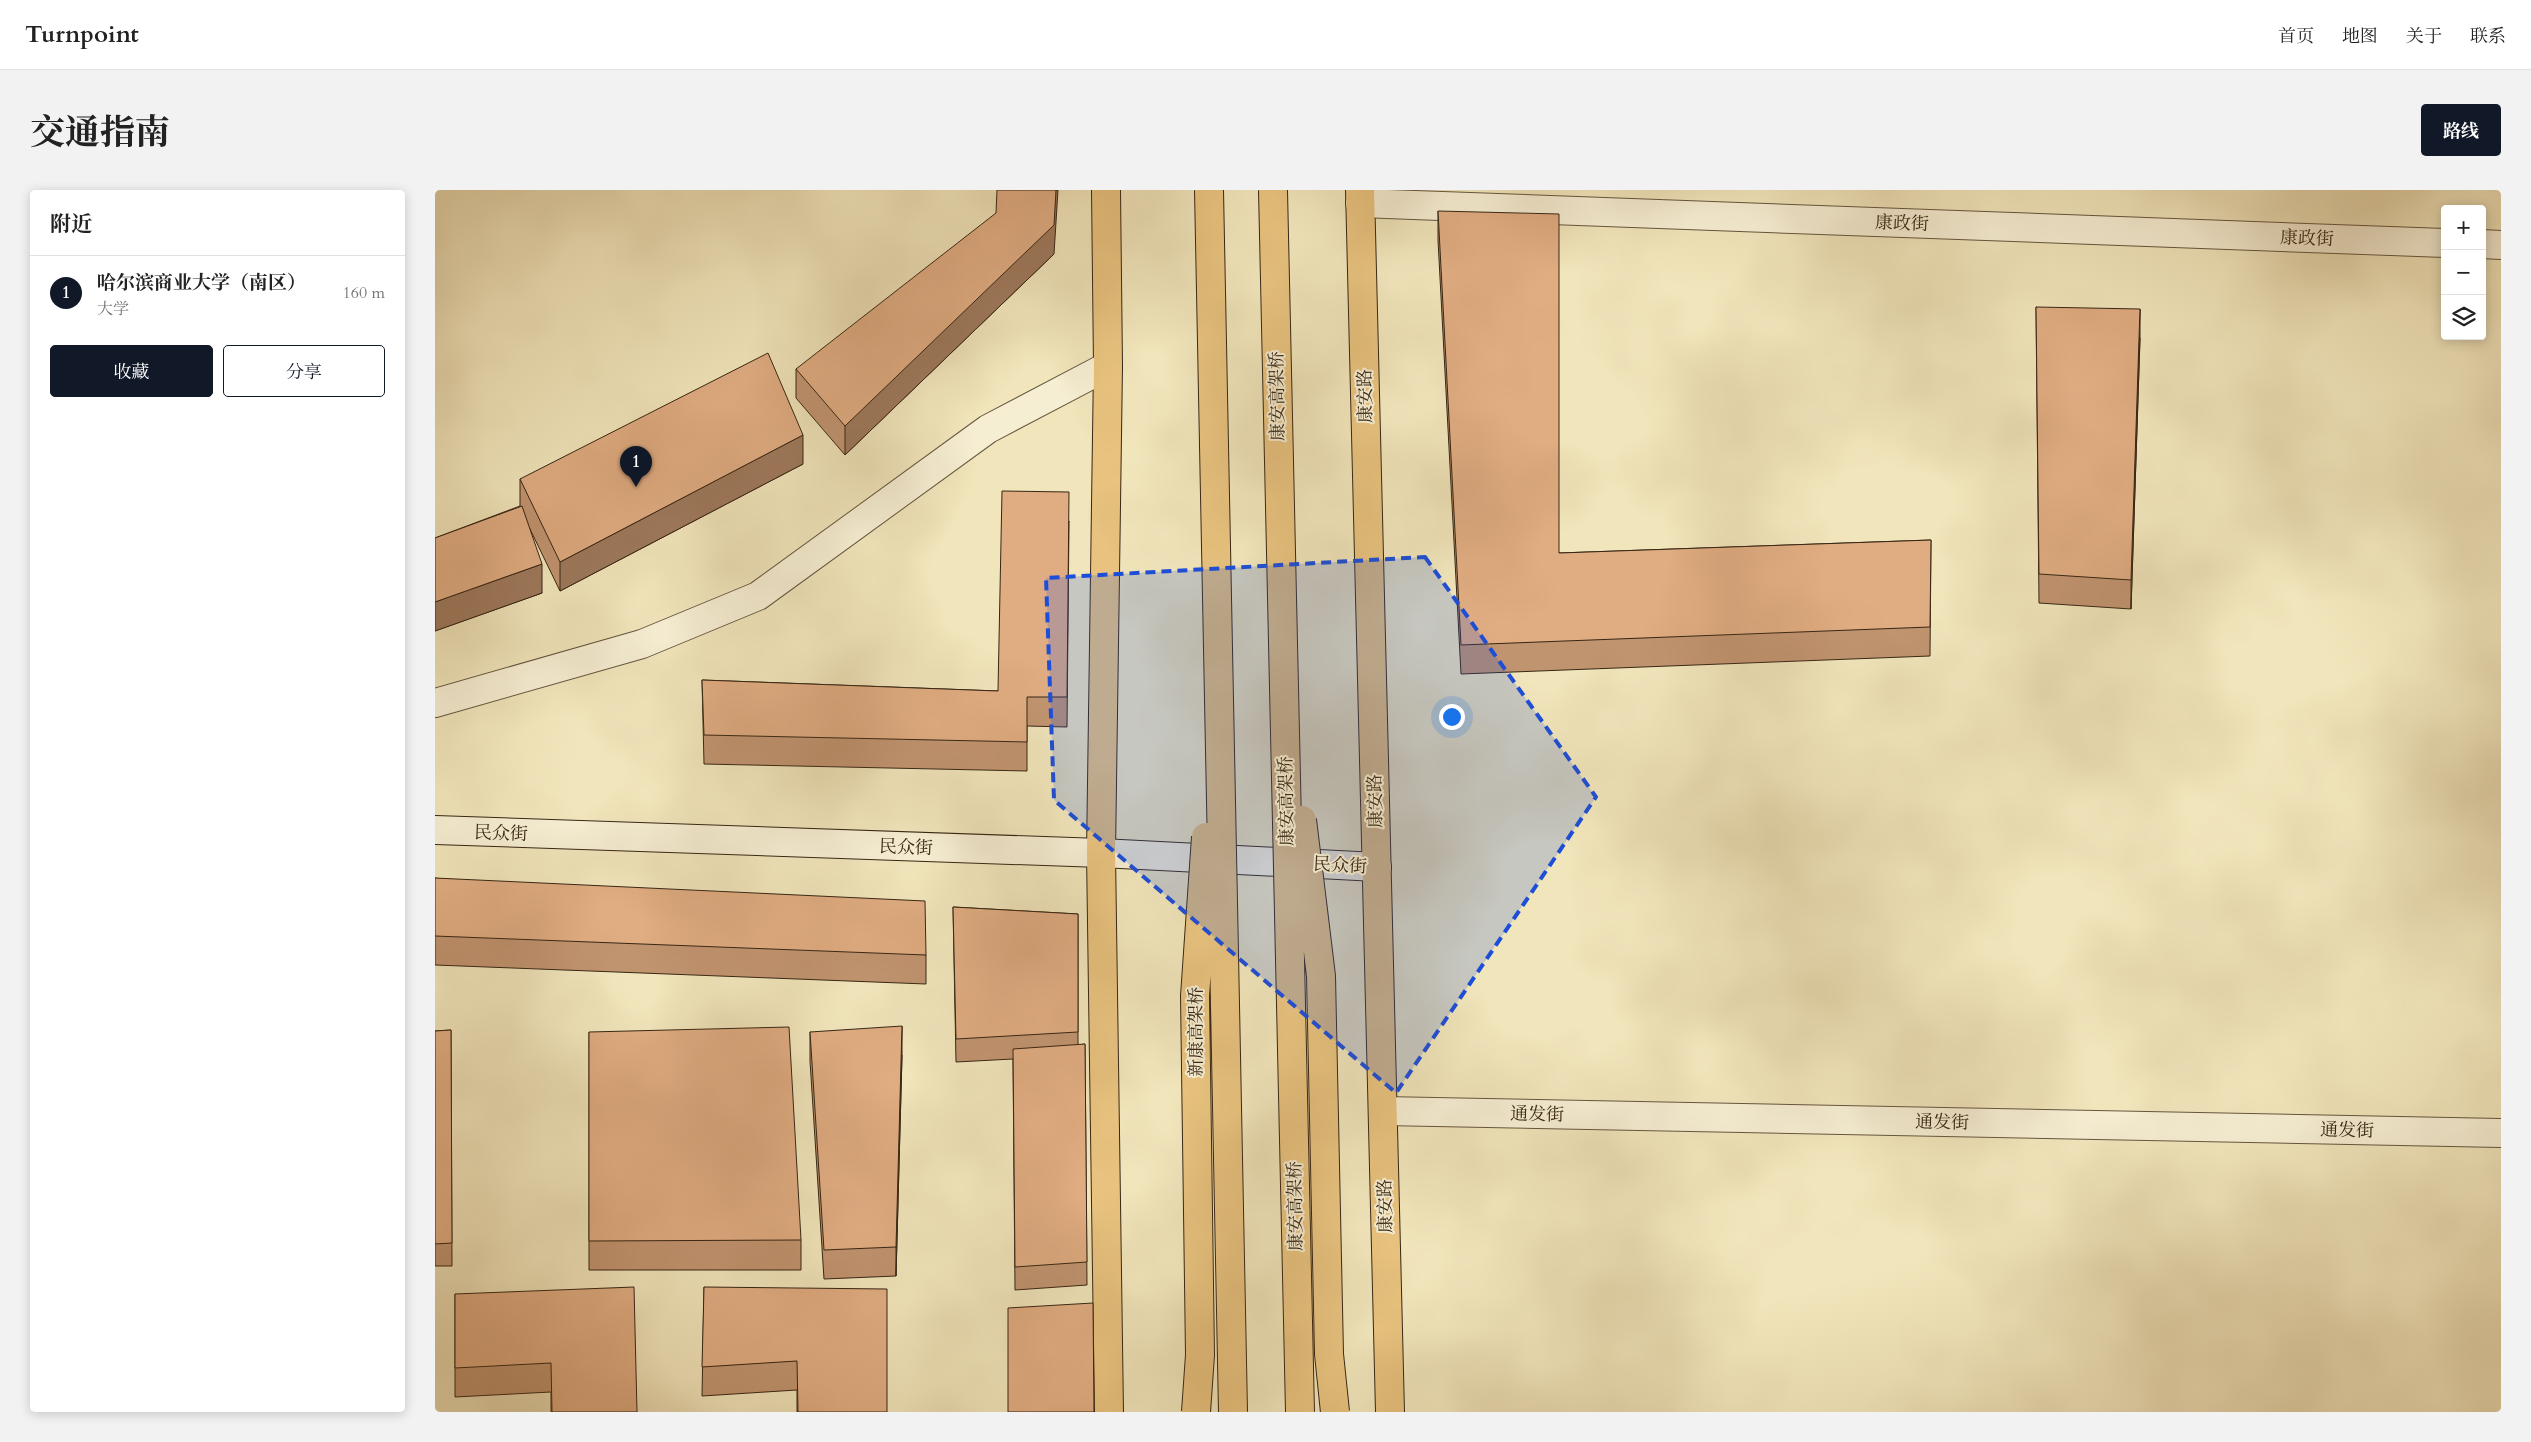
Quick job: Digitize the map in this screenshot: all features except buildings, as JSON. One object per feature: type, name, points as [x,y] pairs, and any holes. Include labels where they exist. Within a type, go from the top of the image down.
[{"type":"highway","points":[[1106,190],[1107,366],[1101,854],[1109,1412]]},
{"type":"highway","points":[[1209,190],[1233,1412]]},
{"type":"highway","name":"康安高架桥","points":[[1273,190],[1300,1412]]},
{"type":"highway","name":"康安路","points":[[1360,197],[1390,1412]]},
{"type":"highway","name":"新康高架桥","points":[[1196,1412],[1200,1355],[1195,996],[1219,653]]},
{"type":"highway","points":[[1282,653],[1321,976],[1329,1354],[1335,1412]]},
{"type":"street","name":"康政街","points":[[1360,197],[2441,243]]},
{"type":"street","points":[[2486,244],[2501,245]]},
{"type":"street","points":[[435,703],[642,644],[758,596],[988,428],[1107,366]]},
{"type":"street","name":"民众街","points":[[435,830],[1101,854],[1377,867]]},
{"type":"street","name":"通发街","points":[[1383,1111],[2501,1133]]},
{"type":"highlighted area","points":[[1425,557],[1596,797],[1396,1093],[1054,800],[1046,578]]},
{"type":"place","name":"哈尔滨商业大学（南区）","points":[[636,487]]}]
